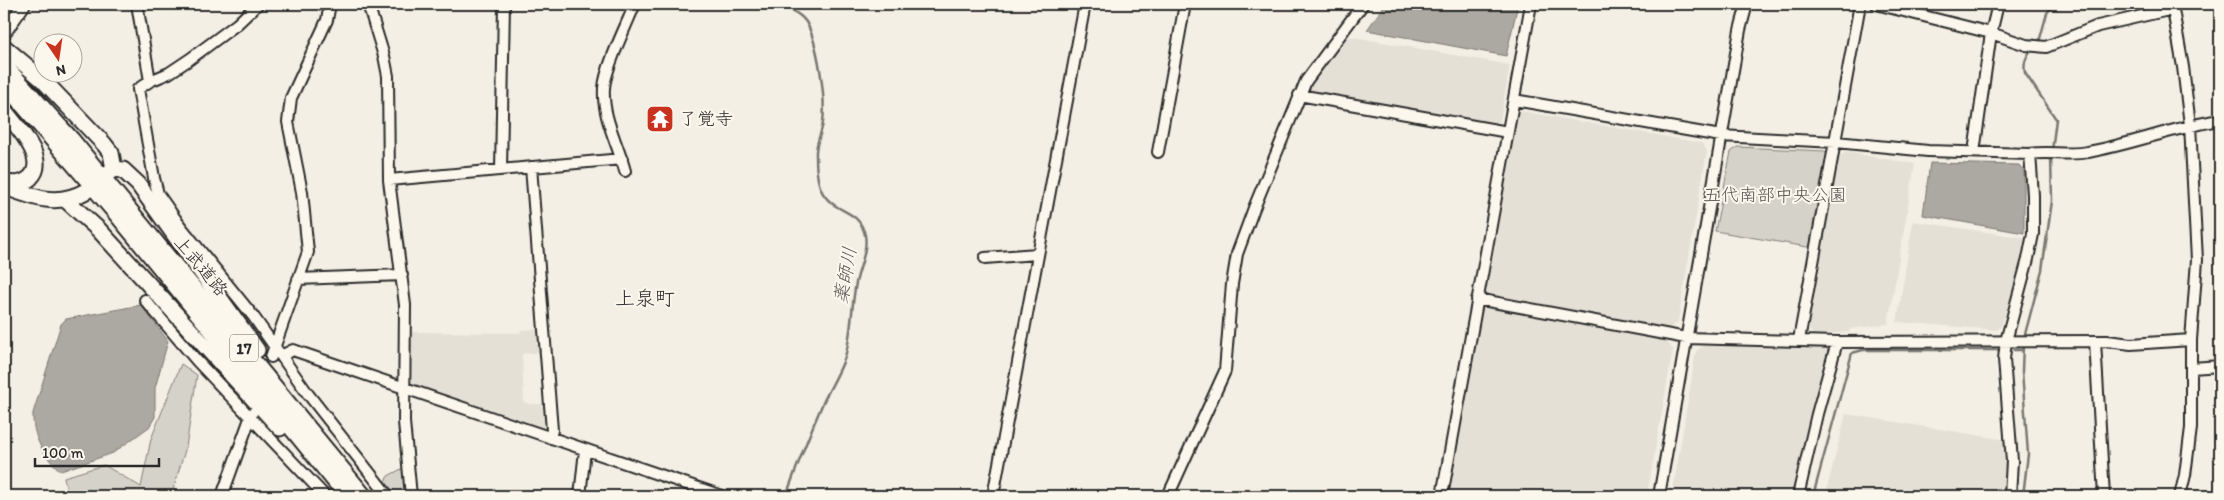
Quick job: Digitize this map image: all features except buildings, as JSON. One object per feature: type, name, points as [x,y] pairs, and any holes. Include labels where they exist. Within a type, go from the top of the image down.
[{"type":"highway","points":[[7,64],[42,79],[112,153],[111,171],[124,170],[146,194],[279,379],[333,448],[363,495]]},
{"type":"highway","name":"上武道路","points":[[7,64],[363,495]]},
{"type":"highway","name":"上武道路","points":[[7,64],[114,211],[346,496]]},
{"type":"highway","points":[[4,110],[31,146],[37,159],[35,171],[27,180],[4,184]]},
{"type":"highway","points":[[4,184],[49,201],[66,200],[86,191]]},
{"type":"highway","points":[[66,200],[98,230],[329,482],[346,496]]},
{"type":"main road","points":[[4,33],[24,4]]},
{"type":"street","points":[[136,4],[150,81]]},
{"type":"street","points":[[258,4],[236,24],[190,59],[169,73],[150,81],[138,90],[158,194],[174,219],[275,346]]},
{"type":"street","points":[[330,4],[327,20],[291,98],[288,122],[302,192],[308,252],[275,346],[276,356],[388,496]]},
{"type":"street","points":[[368,4],[388,76],[388,180],[405,305],[404,389],[411,496]]},
{"type":"street","points":[[501,170],[504,4]]},
{"type":"street","points":[[625,171],[610,125],[604,89],[614,57],[635,4]]},
{"type":"street","points":[[993,496],[1085,4]]},
{"type":"street","points":[[1158,152],[1185,4]]},
{"type":"street","points":[[1168,496],[1225,371],[1229,305],[1237,254],[1299,95],[1306,82],[1363,4]]},
{"type":"street","points":[[1442,496],[1531,4]]},
{"type":"street","points":[[1659,496],[1721,136],[1740,30],[1747,4]]},
{"type":"street","points":[[1799,340],[1860,4]]},
{"type":"street","points":[[1876,4],[1992,33],[2030,45],[2042,46],[2071,38],[2098,26],[2172,6],[2183,67],[2190,125],[2197,260],[2191,340],[2191,428],[2185,475],[2180,496]]},
{"type":"street","points":[[1974,152],[1998,4]]},
{"type":"street","points":[[1299,95],[1508,132]]},
{"type":"street","points":[[1514,100],[1721,136],[1836,142],[1928,151],[2030,154],[2046,152],[2086,153],[2190,125],[2220,120]]},
{"type":"street","points":[[2010,496],[2012,461],[2004,359],[2006,341],[2028,259],[2032,234],[2033,195],[2030,154]]},
{"type":"street","points":[[388,180],[622,159]]},
{"type":"street","points":[[531,167],[552,430],[550,438]]},
{"type":"street","points":[[985,258],[1037,254]]},
{"type":"street","points":[[298,280],[402,275]]},
{"type":"street","points":[[1477,299],[1686,338],[1837,342],[2095,341],[2132,344],[2191,340]]},
{"type":"street","points":[[145,300],[198,361],[252,412],[325,496]]},
{"type":"street","points":[[2095,341],[2104,496]]},
{"type":"street","points":[[1798,496],[1817,414],[1837,342]]},
{"type":"street","points":[[276,356],[293,350],[722,496]]},
{"type":"street","points":[[2192,368],[2220,366]]},
{"type":"street","points":[[222,496],[252,412]]},
{"type":"street","points":[[580,496],[585,450]]},
{"type":"shaded area","points":[[1385,4],[1518,4],[1506,56],[1367,30]]},
{"type":"shaded area","points":[[1348,36],[1510,65],[1500,121],[1495,124],[1311,92],[1309,87]]},
{"type":"shaded area","points":[[1521,111],[1702,143],[1707,151],[1678,322],[1667,330],[1488,296],[1484,291],[1516,115]]},
{"type":"shaded area","points":[[1846,152],[1915,164],[1888,324],[1850,329],[1849,332],[1814,335],[1806,326],[1836,159]]},
{"type":"shaded area","points":[[1930,163],[2019,165],[2024,171],[2024,233],[1923,215]]},
{"type":"shaded area","points":[[1913,221],[2026,238],[2021,267],[2001,326],[1997,330],[1897,322]]},
{"type":"shaded area","points":[[141,305],[168,341],[155,388],[155,417],[149,427],[113,453],[61,471],[49,459],[40,445],[34,429],[33,413],[61,324],[66,319]]},
{"type":"shaded area","points":[[1486,306],[1665,339],[1673,350],[1647,496],[1447,496],[1480,311]]},
{"type":"shaded area","points":[[542,329],[544,352],[522,354],[524,402],[547,404],[550,433],[412,387],[410,332],[520,333],[521,330]]},
{"type":"shaded area","points":[[1706,344],[1828,346],[1831,350],[1791,496],[1672,496],[1696,351]]},
{"type":"shaded area","points":[[1846,414],[2007,440],[2003,496],[1825,496]]},
{"type":"green space","name":"五代南部中央公園","points":[[1737,147],[1825,151],[1830,156],[1813,248],[1715,231],[1731,152]]},
{"type":"green space","points":[[181,364],[197,375],[186,447],[171,496],[68,496],[64,477],[104,465],[141,487],[151,439]]},
{"type":"green space","points":[[403,468],[406,495],[398,496],[385,481],[388,476]]},
{"type":"waterway","name":"薬師川","points":[[770,4],[799,15],[806,22],[810,31],[820,70],[824,112],[816,151],[818,181],[829,201],[858,220],[866,241],[856,283],[845,357],[817,416],[786,496]]},
{"type":"waterway","points":[[2039,42],[2047,13],[2054,4]]},
{"type":"waterway","points":[[2034,48],[2026,59],[2025,73],[2056,119],[2052,151]]},
{"type":"waterway","points":[[2024,338],[2042,270],[2052,201],[2051,157]]},
{"type":"waterway","points":[[2023,343],[2022,371],[2028,454],[2023,496]]},
{"type":"waterway","points":[[1813,496],[1852,353],[1863,350],[1998,350]]},
{"type":"waterway","points":[[2014,350],[2023,350]]},
{"type":"place","name":"了覚寺","points":[[660,119]]},
{"type":"district","name":"上泉町","points":[[645,298]]}]
